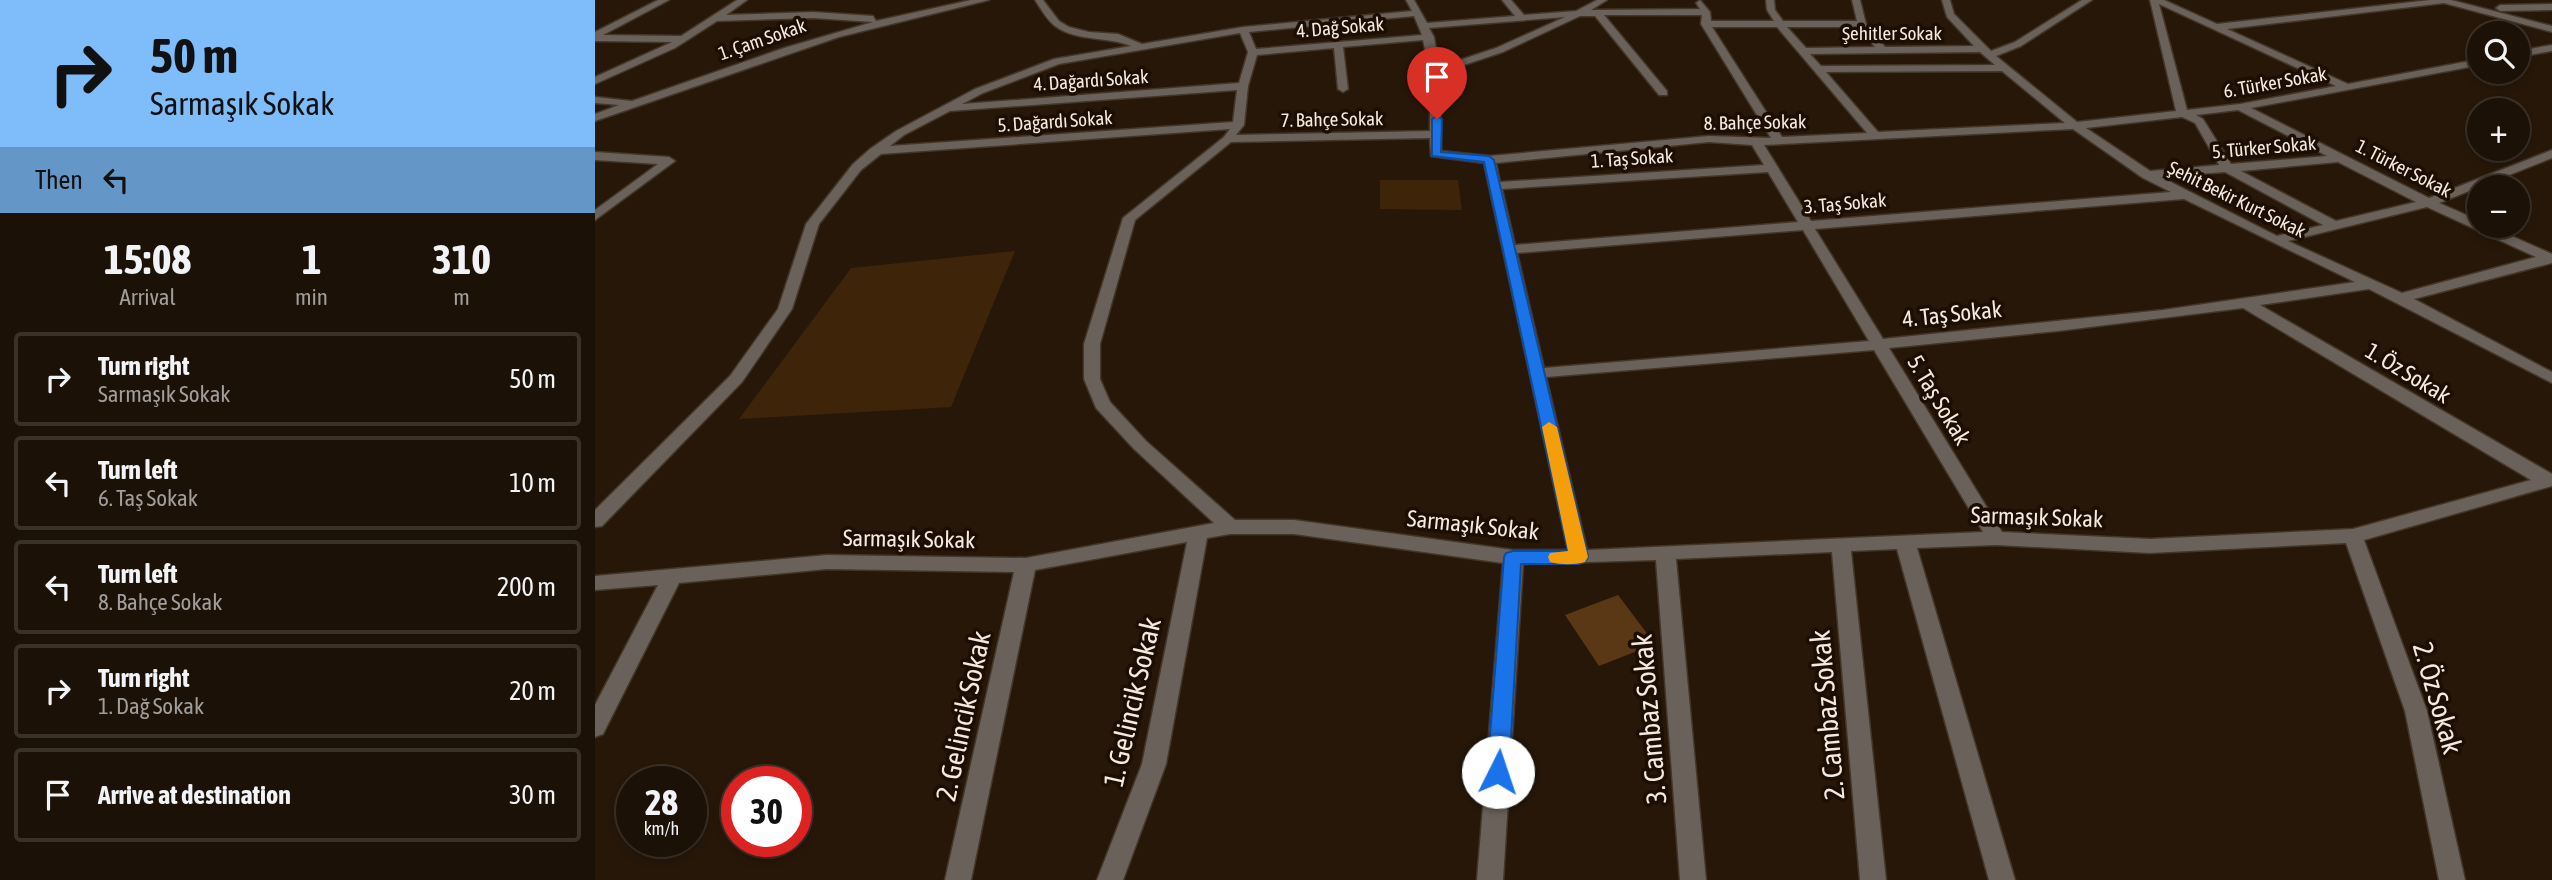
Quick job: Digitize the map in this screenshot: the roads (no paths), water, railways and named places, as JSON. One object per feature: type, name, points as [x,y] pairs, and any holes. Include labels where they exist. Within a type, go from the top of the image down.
[{"type":"street","points":[[595,37],[665,0]]},
{"type":"street","points":[[595,81],[684,39],[743,0]]},
{"type":"street","name":"1. Çam Sokak","points":[[595,118],[771,54],[883,20],[985,0]]},
{"type":"street","points":[[1039,0],[1056,23],[1066,29],[1089,35],[1118,37],[1141,46]]},
{"type":"street","points":[[1410,0],[1427,32],[1438,104],[1437,134]]},
{"type":"street","points":[[1506,0],[1522,18]]},
{"type":"street","points":[[1434,72],[1482,58],[1579,14],[1603,0]]},
{"type":"street","points":[[1699,0],[1706,12],[1706,24],[1779,141]]},
{"type":"street","points":[[1770,0],[1771,10],[1780,24],[1875,136]]},
{"type":"street","points":[[1856,0],[1862,24],[1882,50]]},
{"type":"street","name":"Şehit Bekir Kurt Sokak","points":[[1946,0],[1950,15],[2004,68],[2075,126],[2147,175],[2275,240],[2401,298],[2552,378]]},
{"type":"street","points":[[1986,52],[2018,44],[2088,0]]},
{"type":"street","points":[[2156,0],[2347,88]]},
{"type":"street","points":[[2156,0],[2182,113],[2199,121],[2227,168],[2335,226]]},
{"type":"street","points":[[2217,27],[2442,0],[2552,29]]},
{"type":"street","points":[[2475,8],[2552,7]]},
{"type":"street","name":"4. Dağ Sokak","points":[[1253,52],[1338,45],[1522,18],[1664,10],[1706,12]]},
{"type":"street","points":[[595,521],[736,379],[785,309],[813,224],[857,167],[900,133],[999,83],[1057,61],[1244,30],[1419,13]]},
{"type":"street","points":[[1598,13],[1664,93]]},
{"type":"street","points":[[714,18],[813,15],[883,20]]},
{"type":"street","points":[[1706,24],[1862,24]]},
{"type":"street","points":[[1230,527],[1140,445],[1102,404],[1092,379],[1092,344],[1129,218],[1228,139],[1238,125],[1243,86],[1253,52],[1244,30]]},
{"type":"street","points":[[595,37],[684,39]]},
{"type":"street","points":[[1338,45],[1343,89]]},
{"type":"street","points":[[2530,52],[2552,48]]},
{"type":"street","name":"Şehitler Sokak","points":[[1803,51],[1986,52]]},
{"type":"street","name":"6. Türker Sokak","points":[[2075,126],[2240,107],[2467,65]]},
{"type":"street","points":[[1819,69],[2004,68]]},
{"type":"street","name":"4. Dağardı Sokak","points":[[943,109],[1243,86]]},
{"type":"street","points":[[595,100],[635,103]]},
{"type":"street","name":"1. Türker Sokak","points":[[2240,107],[2428,203],[2550,259]]},
{"type":"street","name":"5. Dağardı Sokak","points":[[874,152],[1238,125]]},
{"type":"street","name":"8. Bahçe Sokak","points":[[1437,134],[1435,154],[1489,160],[1709,139],[1756,142],[2075,126]]},
{"type":"street","name":"7. Bahçe Sokak","points":[[1228,139],[1437,134]]},
{"type":"street","name":"5. Taş Sokak","points":[[1756,142],[1996,538]]},
{"type":"street","points":[[2275,240],[2428,203],[2552,154]]},
{"type":"street","points":[[595,156],[669,161],[595,216]]},
{"type":"street","name":"5. Türker Sokak","points":[[2147,175],[2343,158]]},
{"type":"street","points":[[1489,160],[1579,557]]},
{"type":"street","name":"1. Taş Sokak","points":[[1495,186],[1771,168]]},
{"type":"street","name":"3. Taş Sokak","points":[[1509,250],[2183,195]]},
{"type":"street","points":[[2401,298],[2550,259]]},
{"type":"street","name":"4. Taş Sokak","points":[[1537,373],[1879,345],[2248,304],[2370,284]]},
{"type":"street","name":"1. Öz Sokak","points":[[2248,304],[2549,481]]},
{"type":"street","name":"Sarmaşık Sokak","points":[[595,583],[827,562],[1026,565],[1230,527],[1294,527],[1513,557],[1579,557],[1996,538],[2150,546],[2353,536],[2549,481]]},
{"type":"street","name":"1. Gelincik Sokak","points":[[1111,880],[1154,764],[1198,533]]},
{"type":"street","name":"2. Öz Sokak","points":[[2353,536],[2416,711],[2452,880]]},
{"type":"street","points":[[1905,542],[2002,880]]},
{"type":"street","name":"2. Cambaz Sokak","points":[[1841,545],[1873,880]]},
{"type":"street","name":"3. Cambaz Sokak","points":[[1665,553],[1693,880]]},
{"type":"street","points":[[1490,880],[1513,557]]},
{"type":"street","name":"2. Gelincik Sokak","points":[[958,880],[1026,565]]},
{"type":"street","points":[[595,727],[673,575]]}]
